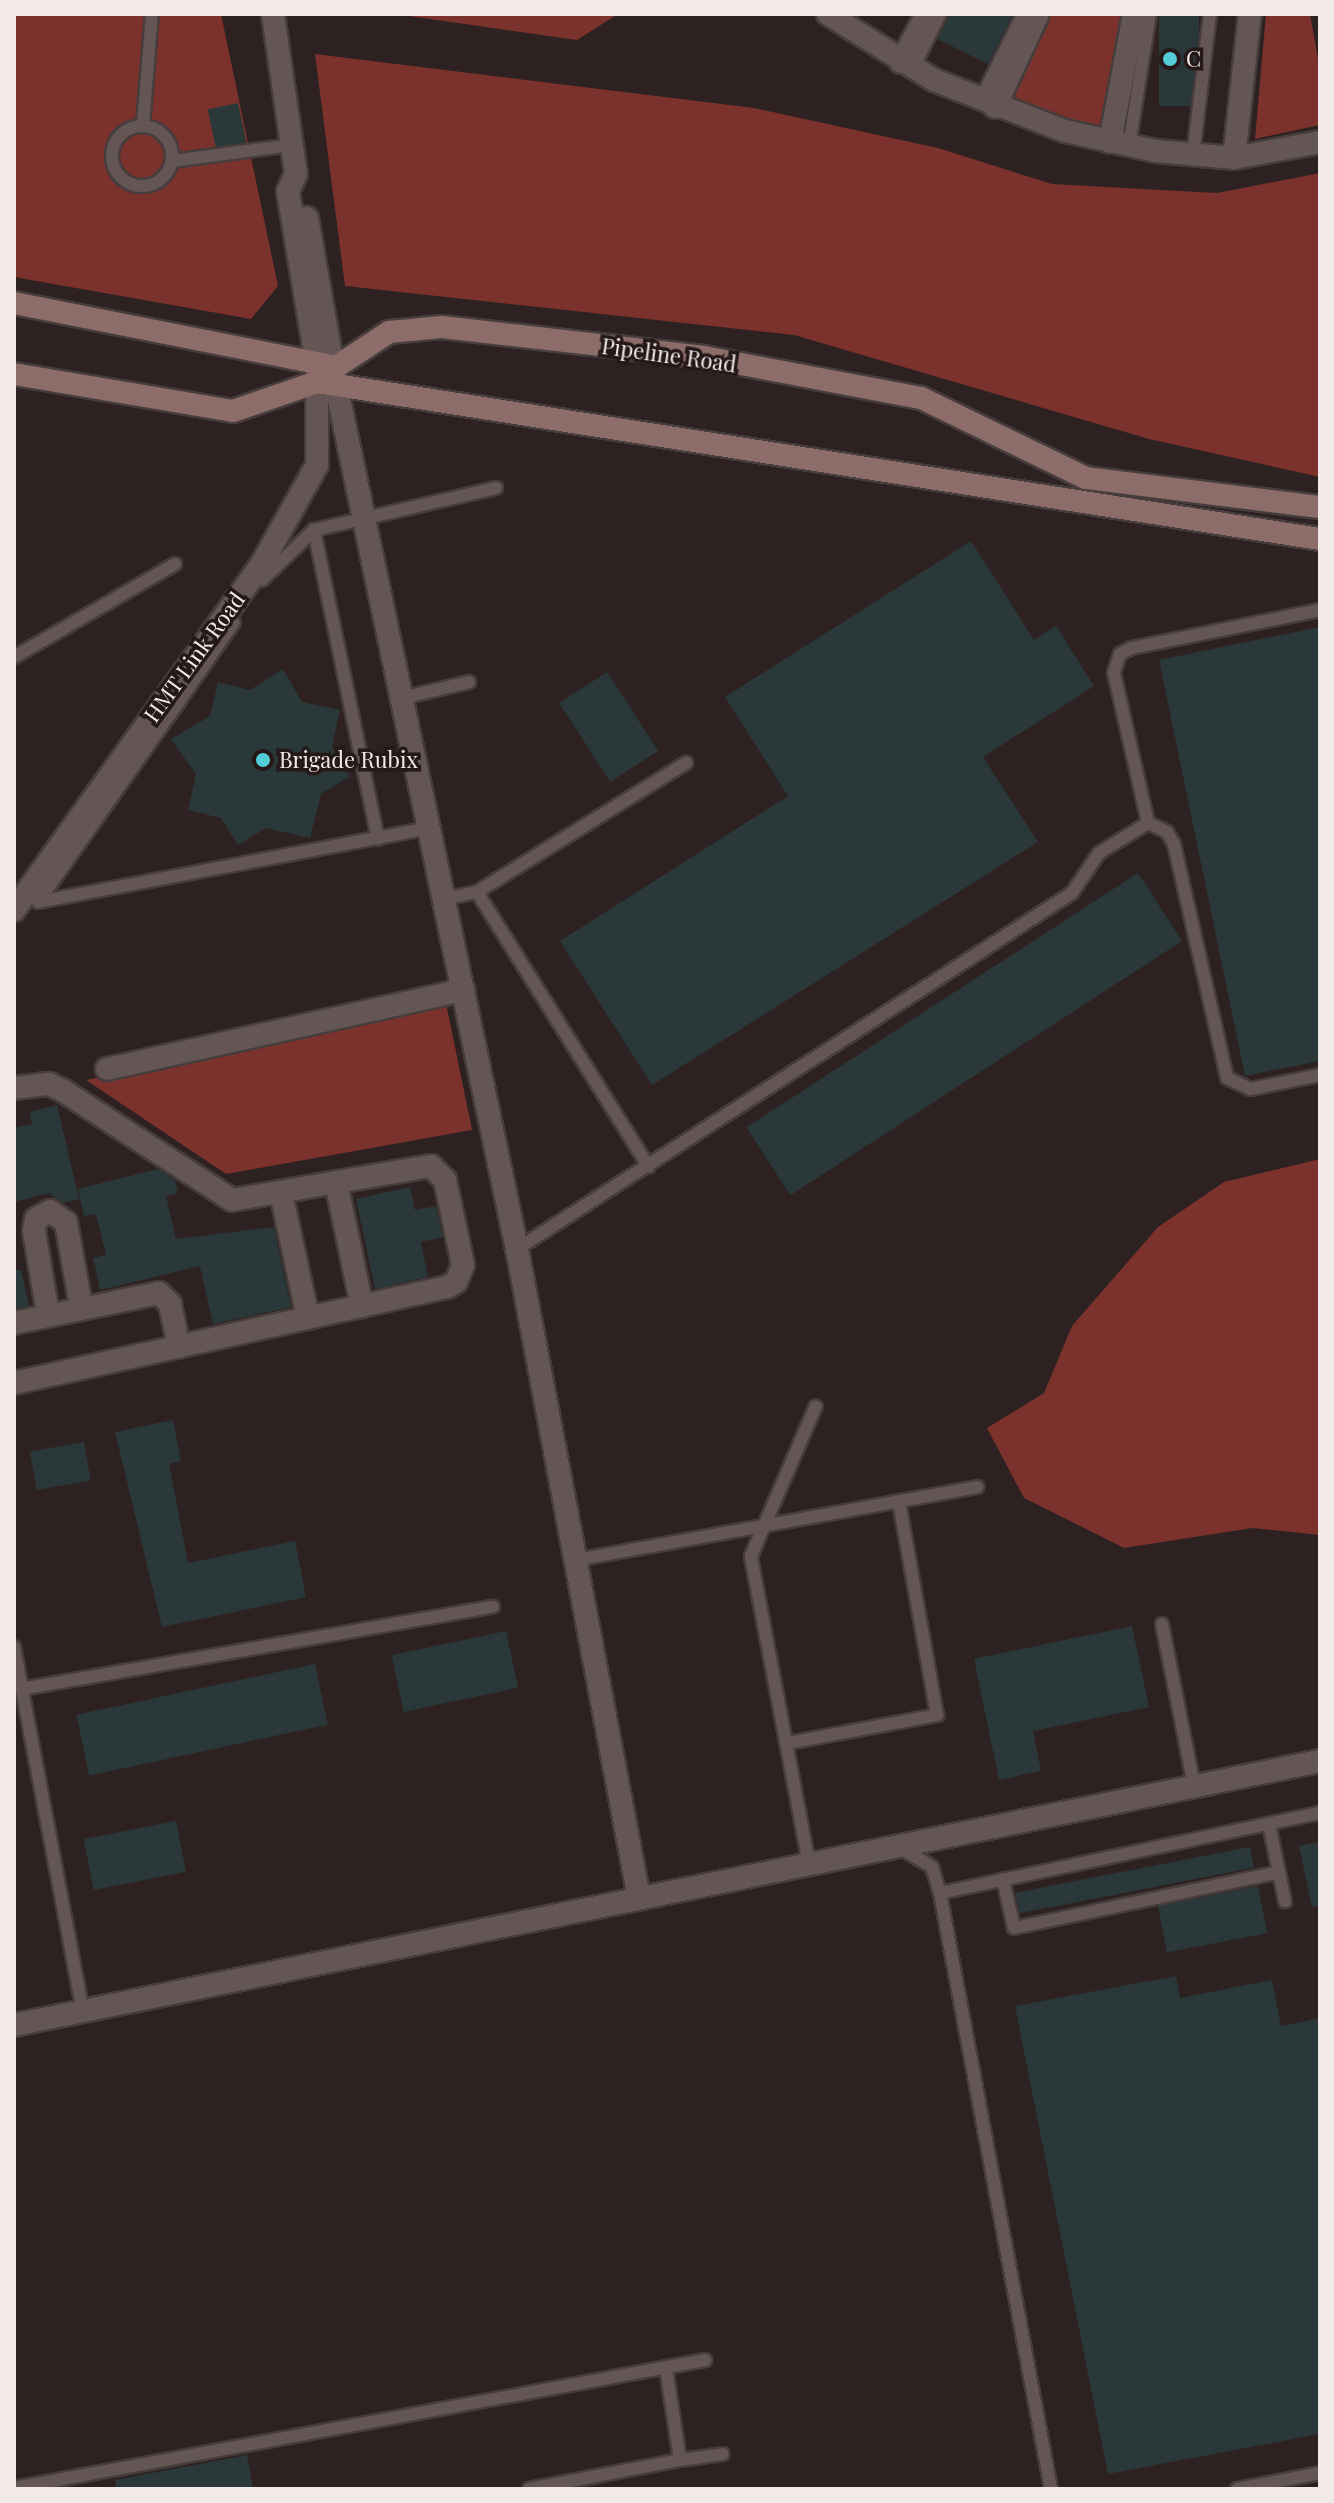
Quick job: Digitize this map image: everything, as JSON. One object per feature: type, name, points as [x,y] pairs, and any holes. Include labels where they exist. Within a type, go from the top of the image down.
[{"type":"main road","points":[[14,303],[327,375],[1320,539]]},
{"type":"main road","name":"Pipeline Road","points":[[327,375],[389,332],[442,327],[704,357],[921,398],[1086,478],[1320,507]]},
{"type":"main road","points":[[14,374],[233,411],[327,375]]},
{"type":"street","name":"HMT Link Road","points":[[14,910],[172,699],[260,567],[317,465],[327,375],[273,14]]},
{"type":"street","points":[[828,14],[907,65],[988,104],[1119,144],[1234,158],[1320,142]]},
{"type":"street","points":[[907,65],[927,14]]},
{"type":"street","points":[[988,104],[1038,14]]},
{"type":"street","points":[[1119,144],[1134,14]]},
{"type":"street","points":[[1234,158],[1250,14]]},
{"type":"street","points":[[327,375],[364,519],[517,1249],[639,1898]]},
{"type":"street","points":[[107,1069],[463,990]]},
{"type":"street","points":[[14,1088],[49,1084],[62,1090],[232,1200],[421,1165],[440,1171],[463,1265],[456,1282],[447,1287],[14,1383]]},
{"type":"street","points":[[336,1182],[362,1306]]},
{"type":"street","points":[[281,1193],[308,1318]]},
{"type":"street","points":[[48,1314],[34,1231],[36,1219],[50,1211],[66,1222],[81,1306]]},
{"type":"street","points":[[14,1323],[81,1306],[159,1293],[170,1304],[179,1347]]},
{"type":"street","points":[[14,2025],[1320,1761]]},
{"type":"lane","points":[[143,125],[152,14]]},
{"type":"lane","points":[[907,65],[940,14]]},
{"type":"lane","points":[[988,104],[1023,14]]},
{"type":"lane","points":[[1119,144],[1150,14]]},
{"type":"lane","points":[[1193,155],[1210,14]]},
{"type":"lane","points":[[143,125],[166,136],[172,161],[163,178],[145,186],[118,175],[113,147],[124,131],[143,125]]},
{"type":"lane","points":[[172,161],[292,145]]},
{"type":"lane","points":[[172,699],[265,576],[314,530],[496,488]]},
{"type":"lane","points":[[314,530],[378,839]]},
{"type":"lane","points":[[14,657],[175,564]]},
{"type":"lane","points":[[1148,823],[1114,673],[1120,654],[1320,610]]},
{"type":"lane","points":[[402,698],[469,682]]},
{"type":"lane","points":[[133,753],[38,902],[429,828]]},
{"type":"lane","points":[[444,899],[477,892],[686,763]]},
{"type":"lane","points":[[1148,823],[1167,832],[1174,844],[1227,1078],[1251,1089],[1320,1075]]},
{"type":"lane","points":[[517,1249],[1072,893],[1099,853],[1148,823]]},
{"type":"lane","points":[[477,892],[649,1167]]},
{"type":"lane","points":[[809,1864],[751,1556],[816,1406]]},
{"type":"lane","points":[[575,1560],[977,1487]]},
{"type":"lane","points":[[788,1743],[937,1715],[899,1502]]},
{"type":"lane","points":[[21,1689],[493,1607]]},
{"type":"lane","points":[[1162,1624],[1194,1786]]},
{"type":"lane","points":[[14,1647],[83,2011]]},
{"type":"lane","points":[[940,1893],[1320,1813]]},
{"type":"lane","points":[[1269,1824],[1285,1901]]},
{"type":"lane","points":[[890,1848],[922,1858],[940,1893],[1051,2489]]},
{"type":"lane","points":[[1003,1879],[1014,1928],[1279,1872]]},
{"type":"lane","points":[[14,2488],[705,2360]]},
{"type":"lane","points":[[666,2367],[680,2460]]},
{"type":"lane","points":[[529,2489],[723,2454]]},
{"type":"lane","points":[[1237,2489],[1320,2473]]},
{"type":"shaded area","points":[[14,14],[221,14],[278,286],[251,319],[14,277]]},
{"type":"shaded area","points":[[395,14],[618,14],[577,40]]},
{"type":"shaded area","points":[[1049,14],[1127,14],[1105,135],[1007,107]]},
{"type":"shaded area","points":[[1266,14],[1310,14],[1320,70],[1320,125],[1255,139]]},
{"type":"shaded area","points":[[315,54],[754,108],[938,148],[1052,184],[1217,193],[1320,173],[1320,477],[1149,439],[794,335],[345,286]]},
{"type":"shaded area","points":[[446,1003],[472,1130],[226,1174],[86,1080]]},
{"type":"shaded area","points":[[1320,1159],[1320,1535],[1252,1528],[1124,1548],[1024,1498],[987,1428],[1044,1393],[1072,1326],[1158,1227],[1224,1182]]},
{"type":"building","points":[[950,14],[1013,14],[988,64],[937,39]]},
{"type":"building","name":"C","points":[[1159,14],[1199,14],[1199,106],[1159,106]]},
{"type":"building","points":[[238,103],[246,142],[216,149],[208,109]]},
{"type":"building","points":[[971,541],[1034,640],[1056,626],[1094,686],[983,757],[1038,842],[652,1085],[560,941],[788,796],[725,697]]},
{"type":"building","points":[[1320,627],[1320,1061],[1245,1076],[1159,660]]},
{"type":"building","name":"Brigade Rubix","points":[[283,669],[302,702],[340,710],[332,747],[350,776],[321,794],[310,838],[266,828],[238,845],[221,818],[188,810],[196,774],[171,739],[210,716],[218,682],[250,690]]},
{"type":"building","points":[[607,672],[658,751],[610,782],[559,703]]},
{"type":"building","points":[[1138,873],[1182,941],[790,1195],[746,1127]]},
{"type":"building","points":[[57,1105],[79,1199],[63,1203],[49,1193],[14,1202],[14,1128],[32,1124],[30,1112]]},
{"type":"building","points":[[158,1169],[175,1180],[178,1193],[166,1196],[176,1239],[274,1227],[291,1307],[213,1324],[200,1266],[100,1290],[93,1258],[106,1255],[96,1214],[84,1216],[78,1189]]},
{"type":"building","points":[[410,1187],[415,1210],[436,1206],[443,1237],[421,1242],[428,1277],[375,1289],[356,1199]]},
{"type":"building","points":[[14,1270],[21,1270],[29,1306],[14,1309]]},
{"type":"building","points":[[173,1420],[181,1461],[169,1464],[188,1563],[295,1541],[306,1597],[162,1627],[115,1432]]},
{"type":"building","points":[[84,1442],[91,1480],[37,1490],[30,1452]]},
{"type":"building","points":[[1132,1626],[1149,1707],[1033,1731],[1041,1771],[999,1780],[974,1659]]},
{"type":"building","points":[[506,1631],[518,1688],[404,1712],[392,1655]]},
{"type":"building","points":[[315,1664],[328,1725],[89,1775],[76,1715]]},
{"type":"building","points":[[176,1821],[186,1872],[94,1890],[84,1839]]},
{"type":"building","points":[[1320,1842],[1320,1906],[1312,1907],[1299,1846]]},
{"type":"building","points":[[1250,1847],[1254,1868],[1019,1913],[1015,1893]]},
{"type":"building","points":[[1258,1886],[1267,1933],[1167,1953],[1158,1905]]},
{"type":"building","points":[[1176,1976],[1180,1998],[1272,1980],[1281,2026],[1320,2018],[1320,2434],[1108,2474],[1015,2006]]},
{"type":"building","points":[[247,2455],[253,2489],[116,2489],[115,2480]]},
{"type":"place","name":"C","points":[[1170,59]]},
{"type":"place","name":"Brigade Rubix","points":[[263,760]]}]
